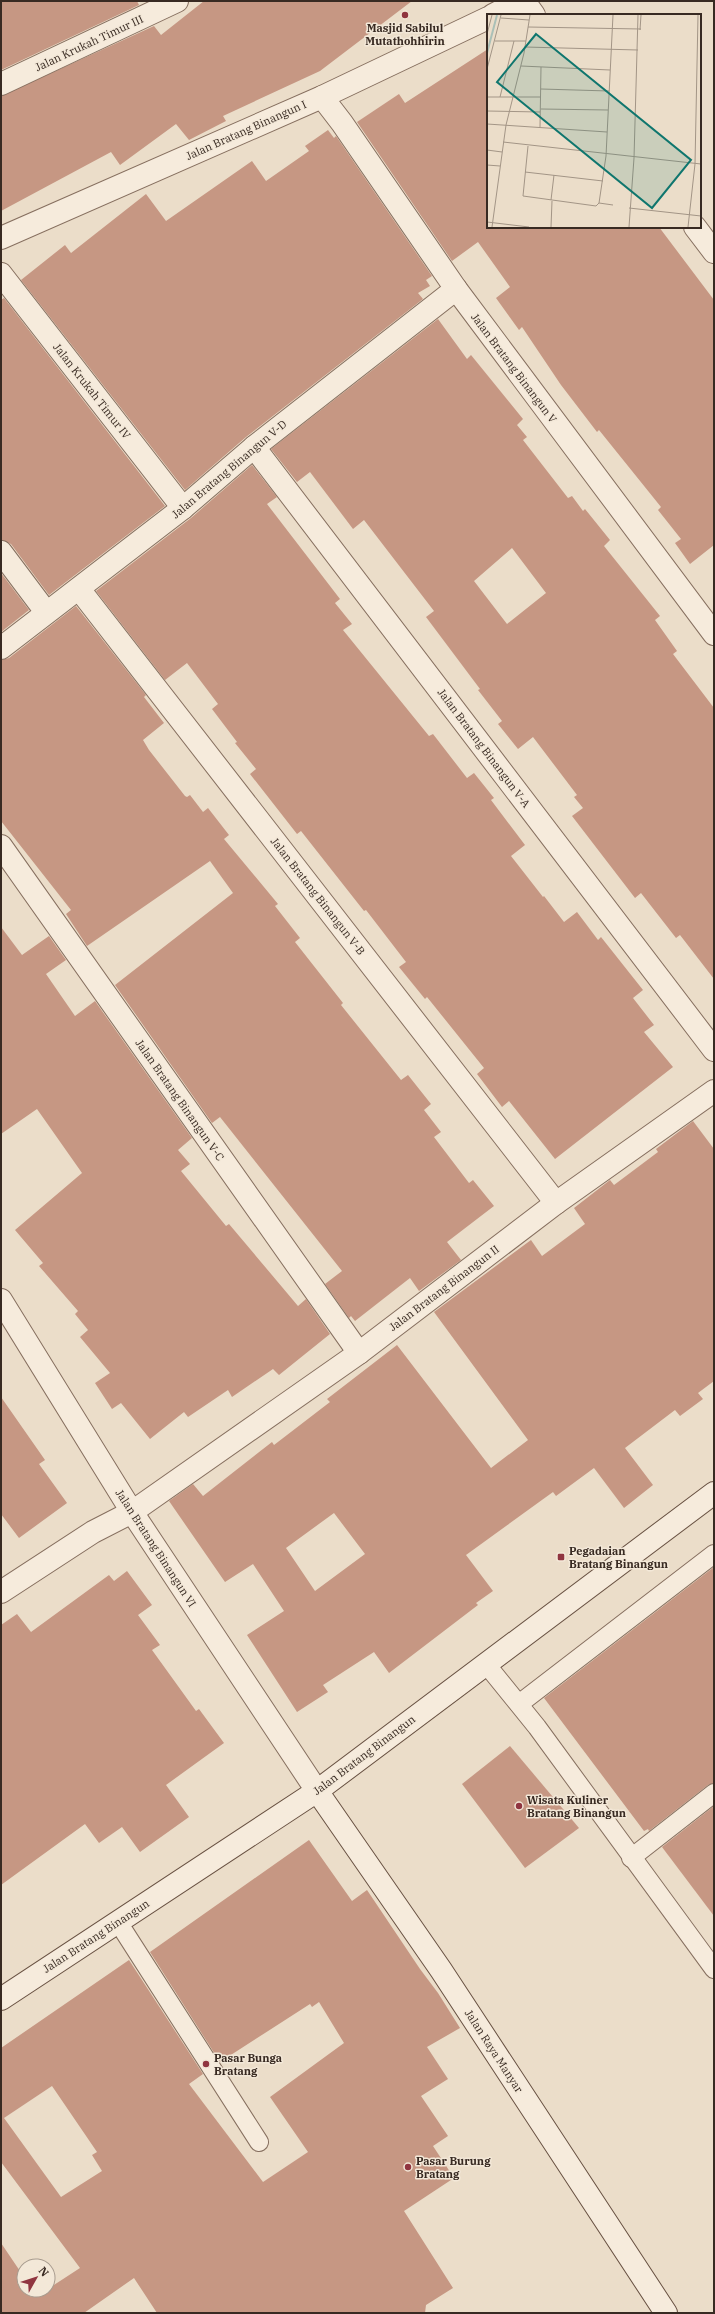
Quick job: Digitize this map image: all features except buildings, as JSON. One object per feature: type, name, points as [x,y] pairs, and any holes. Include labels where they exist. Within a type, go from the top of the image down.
[{"type":"street","name":"Jalan Krukah Timur III","points":[[1,84],[176,1]]},
{"type":"street","points":[[495,14],[520,1]]},
{"type":"street","points":[[524,1],[533,14]]},
{"type":"street","name":"Jalan Bratang Binangun I","points":[[1,238],[322,97],[487,18]]},
{"type":"street","name":"Jalan Bratang Binangun V","points":[[322,97],[342,123],[456,289],[714,634]]},
{"type":"street","points":[[696,228],[714,252]]},
{"type":"street","name":"Jalan Krukah Timur IV","points":[[1,274],[183,508]]},
{"type":"street","name":"Jalan Bratang Binangun V-D","points":[[1,648],[183,508],[254,447],[456,289]]},
{"type":"street","name":"Jalan Bratang Binangun V-A","points":[[254,447],[714,1050]]},
{"type":"street","points":[[1,552],[46,612]]},
{"type":"street","name":"Jalan Bratang Binangun V-B","points":[[79,589],[556,1203]]},
{"type":"street","name":"Jalan Bratang Binangun V-C","points":[[1,846],[359,1353]]},
{"type":"street","name":"Jalan Bratang Binangun II","points":[[1,1592],[93,1532],[132,1512],[359,1353],[556,1203],[714,1091]]},
{"type":"street","name":"Jalan Bratang Binangun VI","points":[[1,1300],[132,1512],[317,1791]]},
{"type":"street","name":"Jalan Bratang Binangun","points":[[1,1999],[317,1791],[714,1493]]},
{"type":"street","name":"Jalan Raya Manyar","points":[[317,1791],[440,1970],[666,2313]]},
{"type":"lane","points":[[519,1704],[714,1554]]},
{"type":"lane","points":[[486,1664],[519,1704],[714,1969]]},
{"type":"lane","points":[[631,1858],[714,1793]]},
{"type":"lane","points":[[118,1922],[259,2142]]},
{"type":"place","name":"Masjid Sabilul Mutathohhirin","points":[[405,15]]},
{"type":"place","name":"Pegadaian Bratang Binangun","points":[[561,1557]]},
{"type":"place","name":"Wisata Kuliner Bratang Binangun","points":[[519,1806]]},
{"type":"place","name":"Pasar Bunga Bratang","points":[[206,2064]]},
{"type":"place","name":"Pasar Burung Bratang","points":[[408,2167]]}]
